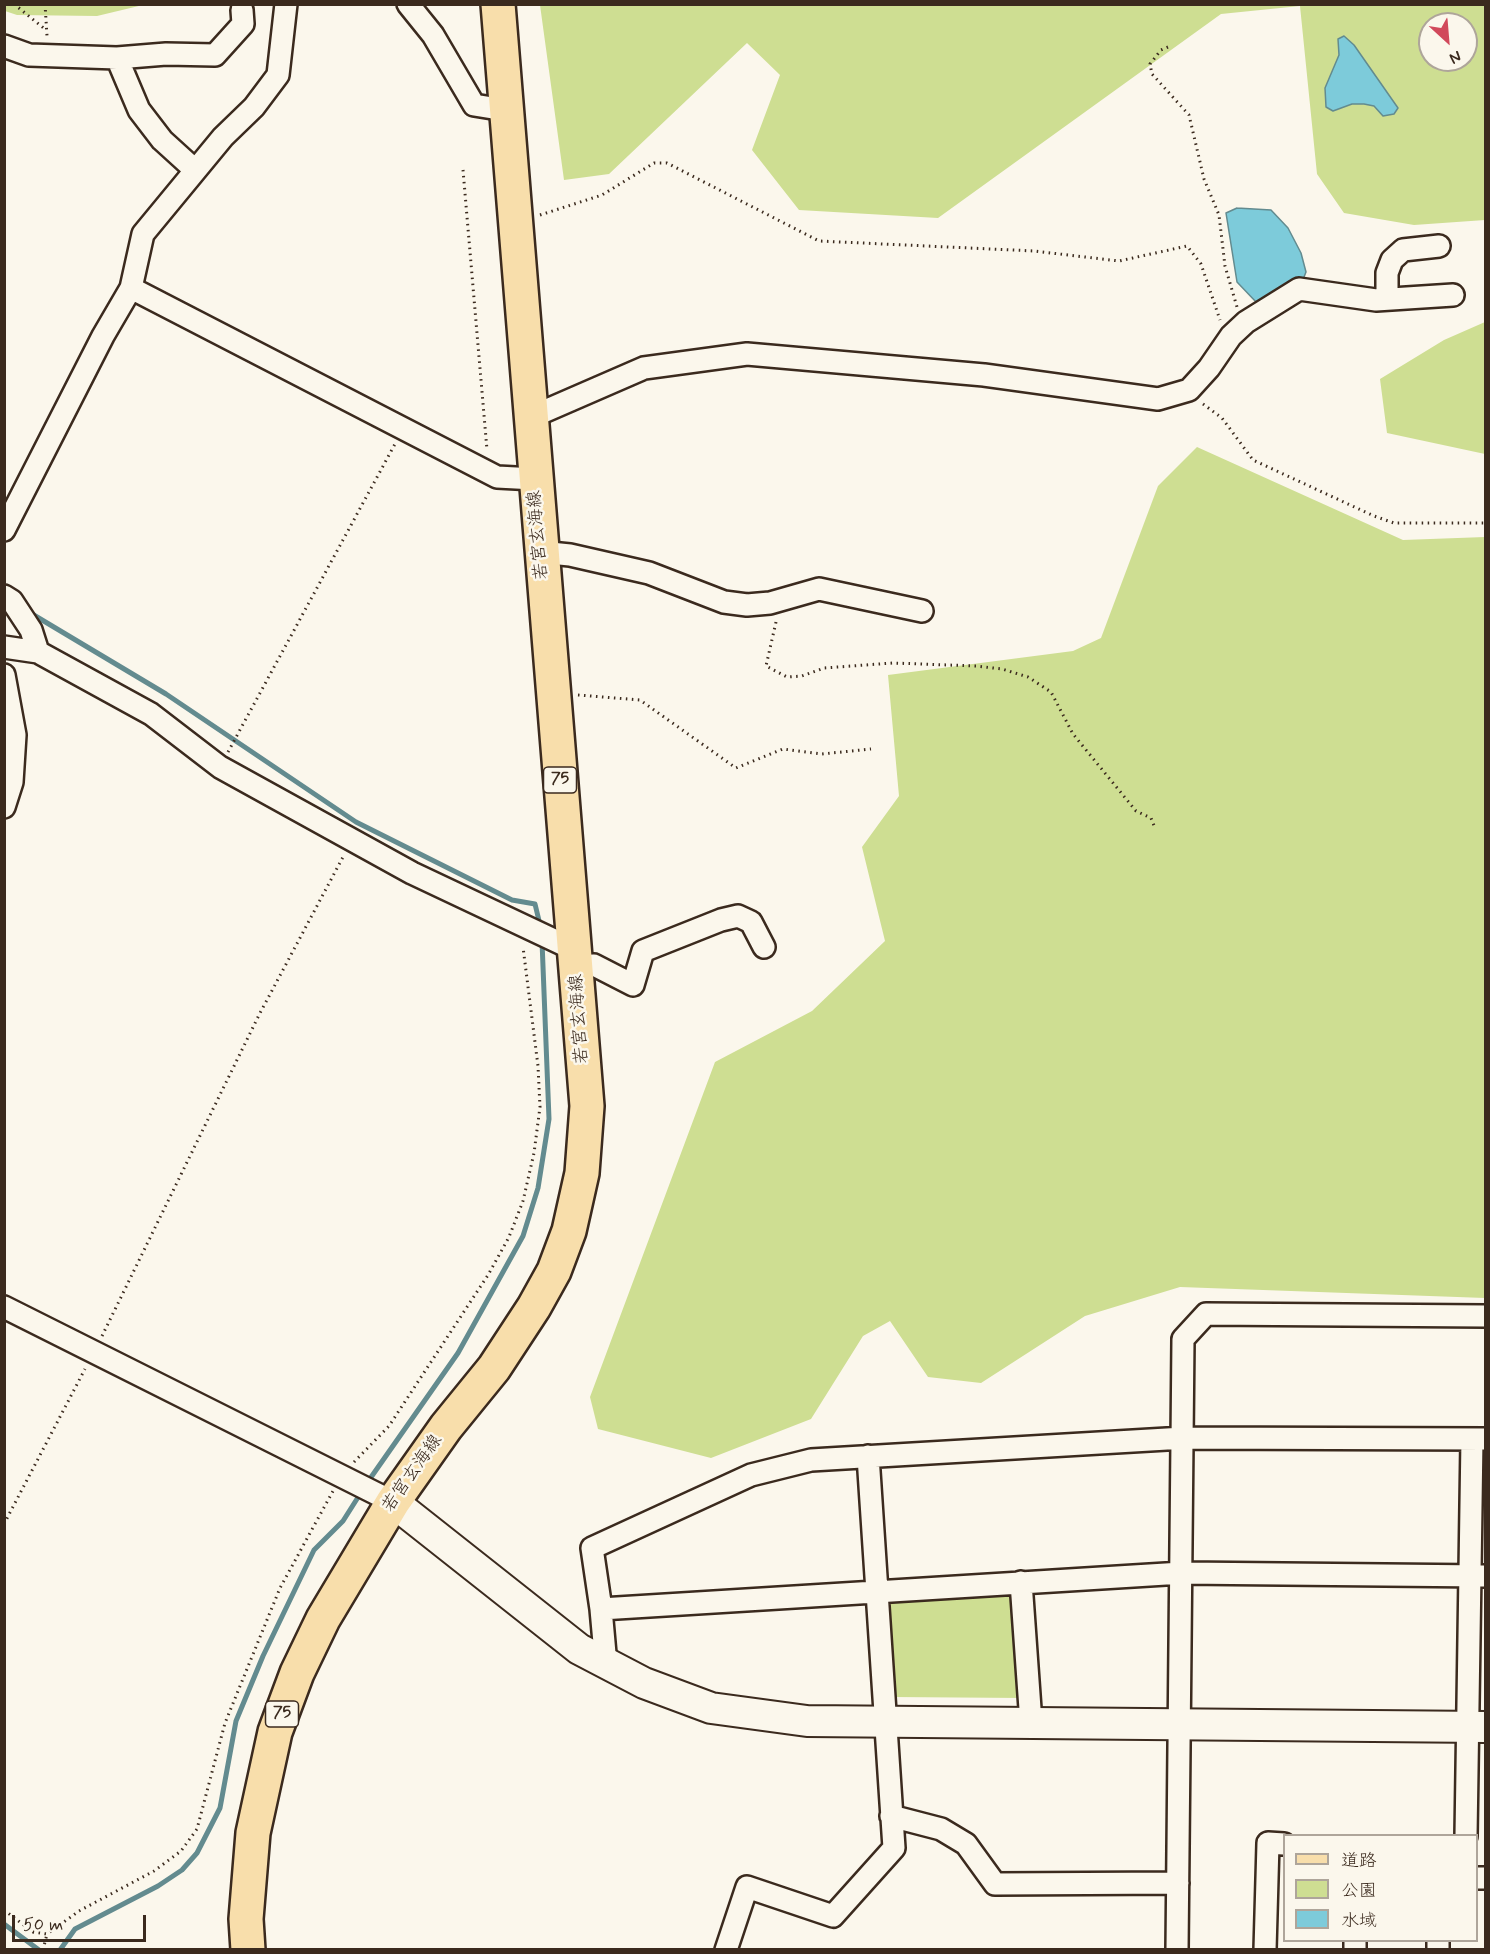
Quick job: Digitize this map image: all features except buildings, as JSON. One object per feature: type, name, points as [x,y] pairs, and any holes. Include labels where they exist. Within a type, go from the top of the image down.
[{"type":"main road","name":"若宮玄海線","points":[[248,1950],[246,1908],[253,1833],[275,1731],[297,1673],[322,1619],[393,1502],[446,1427],[494,1368],[534,1307],[554,1271],[569,1231],[582,1173],[587,1106],[540,552],[498,4]]},
{"type":"street","points":[[4,530],[103,336],[131,288],[143,234],[223,137],[254,107],[278,75],[286,4]]},
{"type":"street","points":[[408,4],[433,35],[474,105],[506,110]]},
{"type":"street","points":[[4,46],[29,55],[48,56],[117,58],[166,54],[215,55],[243,24],[242,10]]},
{"type":"street","points":[[117,58],[139,110],[162,140],[195,170]]},
{"type":"street","points":[[1387,299],[1387,273],[1392,260],[1403,250],[1439,246]]},
{"type":"street","points":[[131,288],[497,477],[535,479]]},
{"type":"street","points":[[530,418],[644,368],[747,354],[984,375],[1158,399],[1189,390],[1209,368],[1236,331],[1264,309],[1299,289],[1387,299],[1453,295]]},
{"type":"street","points":[[540,552],[570,555],[649,573],[724,602],[747,605],[770,603],[819,590],[922,611]]},
{"type":"street","points":[[4,596],[12,601],[31,630],[39,652]]},
{"type":"street","points":[[4,647],[39,652],[151,714],[220,767],[412,873],[528,929],[575,958],[633,985],[643,951],[721,920],[738,916],[751,922],[764,947]]},
{"type":"street","points":[[4,675],[15,735],[12,782],[4,807]]},
{"type":"street","points":[[4,1307],[93,1354],[393,1502],[579,1649],[606,1665],[683,1699],[730,1712],[807,1721],[1477,1727]]},
{"type":"street","points":[[1177,1950],[1184,1339],[1206,1314],[1485,1316]]},
{"type":"street","points":[[606,1665],[592,1548],[751,1475],[811,1460],[1184,1438],[1479,1439],[1477,1727],[1466,1834]]},
{"type":"street","points":[[726,1950],[747,1887],[834,1916],[894,1848],[879,1590],[868,1456]]},
{"type":"street","points":[[601,1609],[1182,1572],[1477,1576]]},
{"type":"street","points":[[1022,1582],[1031,1723]]},
{"type":"street","points":[[891,1816],[941,1829],[966,1844],[995,1884],[1178,1883]]},
{"type":"street","points":[[1265,1950],[1268,1843],[1283,1844]]},
{"type":"path","points":[[14,4],[46,30]]},
{"type":"path","points":[[45,4],[48,56]]},
{"type":"path","points":[[1168,47],[1161,50],[1150,64],[1152,74],[1189,115],[1204,179],[1219,215],[1236,331]]},
{"type":"path","points":[[514,221],[602,195],[654,163],[667,163],[819,241],[1034,251],[1119,261],[1187,246],[1201,264],[1222,325],[1236,331]]},
{"type":"path","points":[[463,170],[488,454],[483,470]]},
{"type":"path","points":[[1189,390],[1222,418],[1253,460],[1374,516],[1394,523],[1485,523]]},
{"type":"path","points":[[220,767],[404,429]]},
{"type":"path","points":[[770,603],[776,613],[776,630],[766,666],[788,677],[802,676],[824,668],[893,663],[975,666],[1002,669],[1028,677],[1051,692],[1073,734],[1136,811],[1150,818],[1155,828]]},
{"type":"path","points":[[554,702],[579,695],[640,700],[736,768],[783,749],[822,754],[871,749]]},
{"type":"path","points":[[4,1524],[93,1354],[259,1015],[353,840]]},
{"type":"path","points":[[44,1950],[47,1934],[79,1911],[163,1864],[181,1851],[197,1828],[225,1723],[280,1588],[340,1476],[389,1425],[488,1275],[509,1237],[523,1201],[534,1154],[540,1107],[538,1066],[523,948],[528,929]]},
{"type":"path","points":[[4,1910],[33,1932],[47,1934]]},
{"type":"green space","points":[[4,5],[143,5],[97,16],[17,15],[5,11]]},
{"type":"green space","points":[[540,5],[1485,5],[1485,220],[1414,225],[1344,213],[1317,174],[1300,6],[1221,14],[938,218],[799,210],[752,150],[780,75],[747,43],[609,174],[564,180]]},
{"type":"green space","points":[[1485,322],[1485,454],[1387,433],[1380,379],[1444,340]]},
{"type":"green space","points":[[1197,447],[1403,540],[1485,537],[1485,1298],[1180,1287],[1085,1316],[981,1383],[928,1377],[890,1321],[863,1336],[811,1419],[711,1458],[598,1429],[590,1397],[715,1062],[812,1011],[885,941],[862,847],[899,796],[888,675],[1073,651],[1101,638],[1158,486]]},
{"type":"green space","points":[[1011,1591],[1024,1698],[892,1697],[887,1603],[893,1598]]},
{"type":"water","points":[[1344,36],[1354,45],[1398,108],[1394,114],[1383,116],[1374,106],[1364,104],[1352,104],[1333,111],[1326,107],[1325,88],[1339,55],[1338,39]]},
{"type":"water","points":[[1237,208],[1271,210],[1288,228],[1301,253],[1306,272],[1302,282],[1257,303],[1237,282],[1226,213]]},
{"type":"waterway","points":[[27,611],[166,694],[356,822],[512,900],[535,904],[541,929]]},
{"type":"waterway","points":[[367,1483],[458,1353],[523,1236],[538,1188],[549,1119],[542,941]]},
{"type":"waterway","points":[[60,1950],[75,1929],[158,1886],[182,1870],[197,1853],[220,1808],[236,1721],[263,1656],[314,1550],[343,1521],[362,1491]]},
{"type":"waterway","points":[[4,1924],[39,1950]]}]
